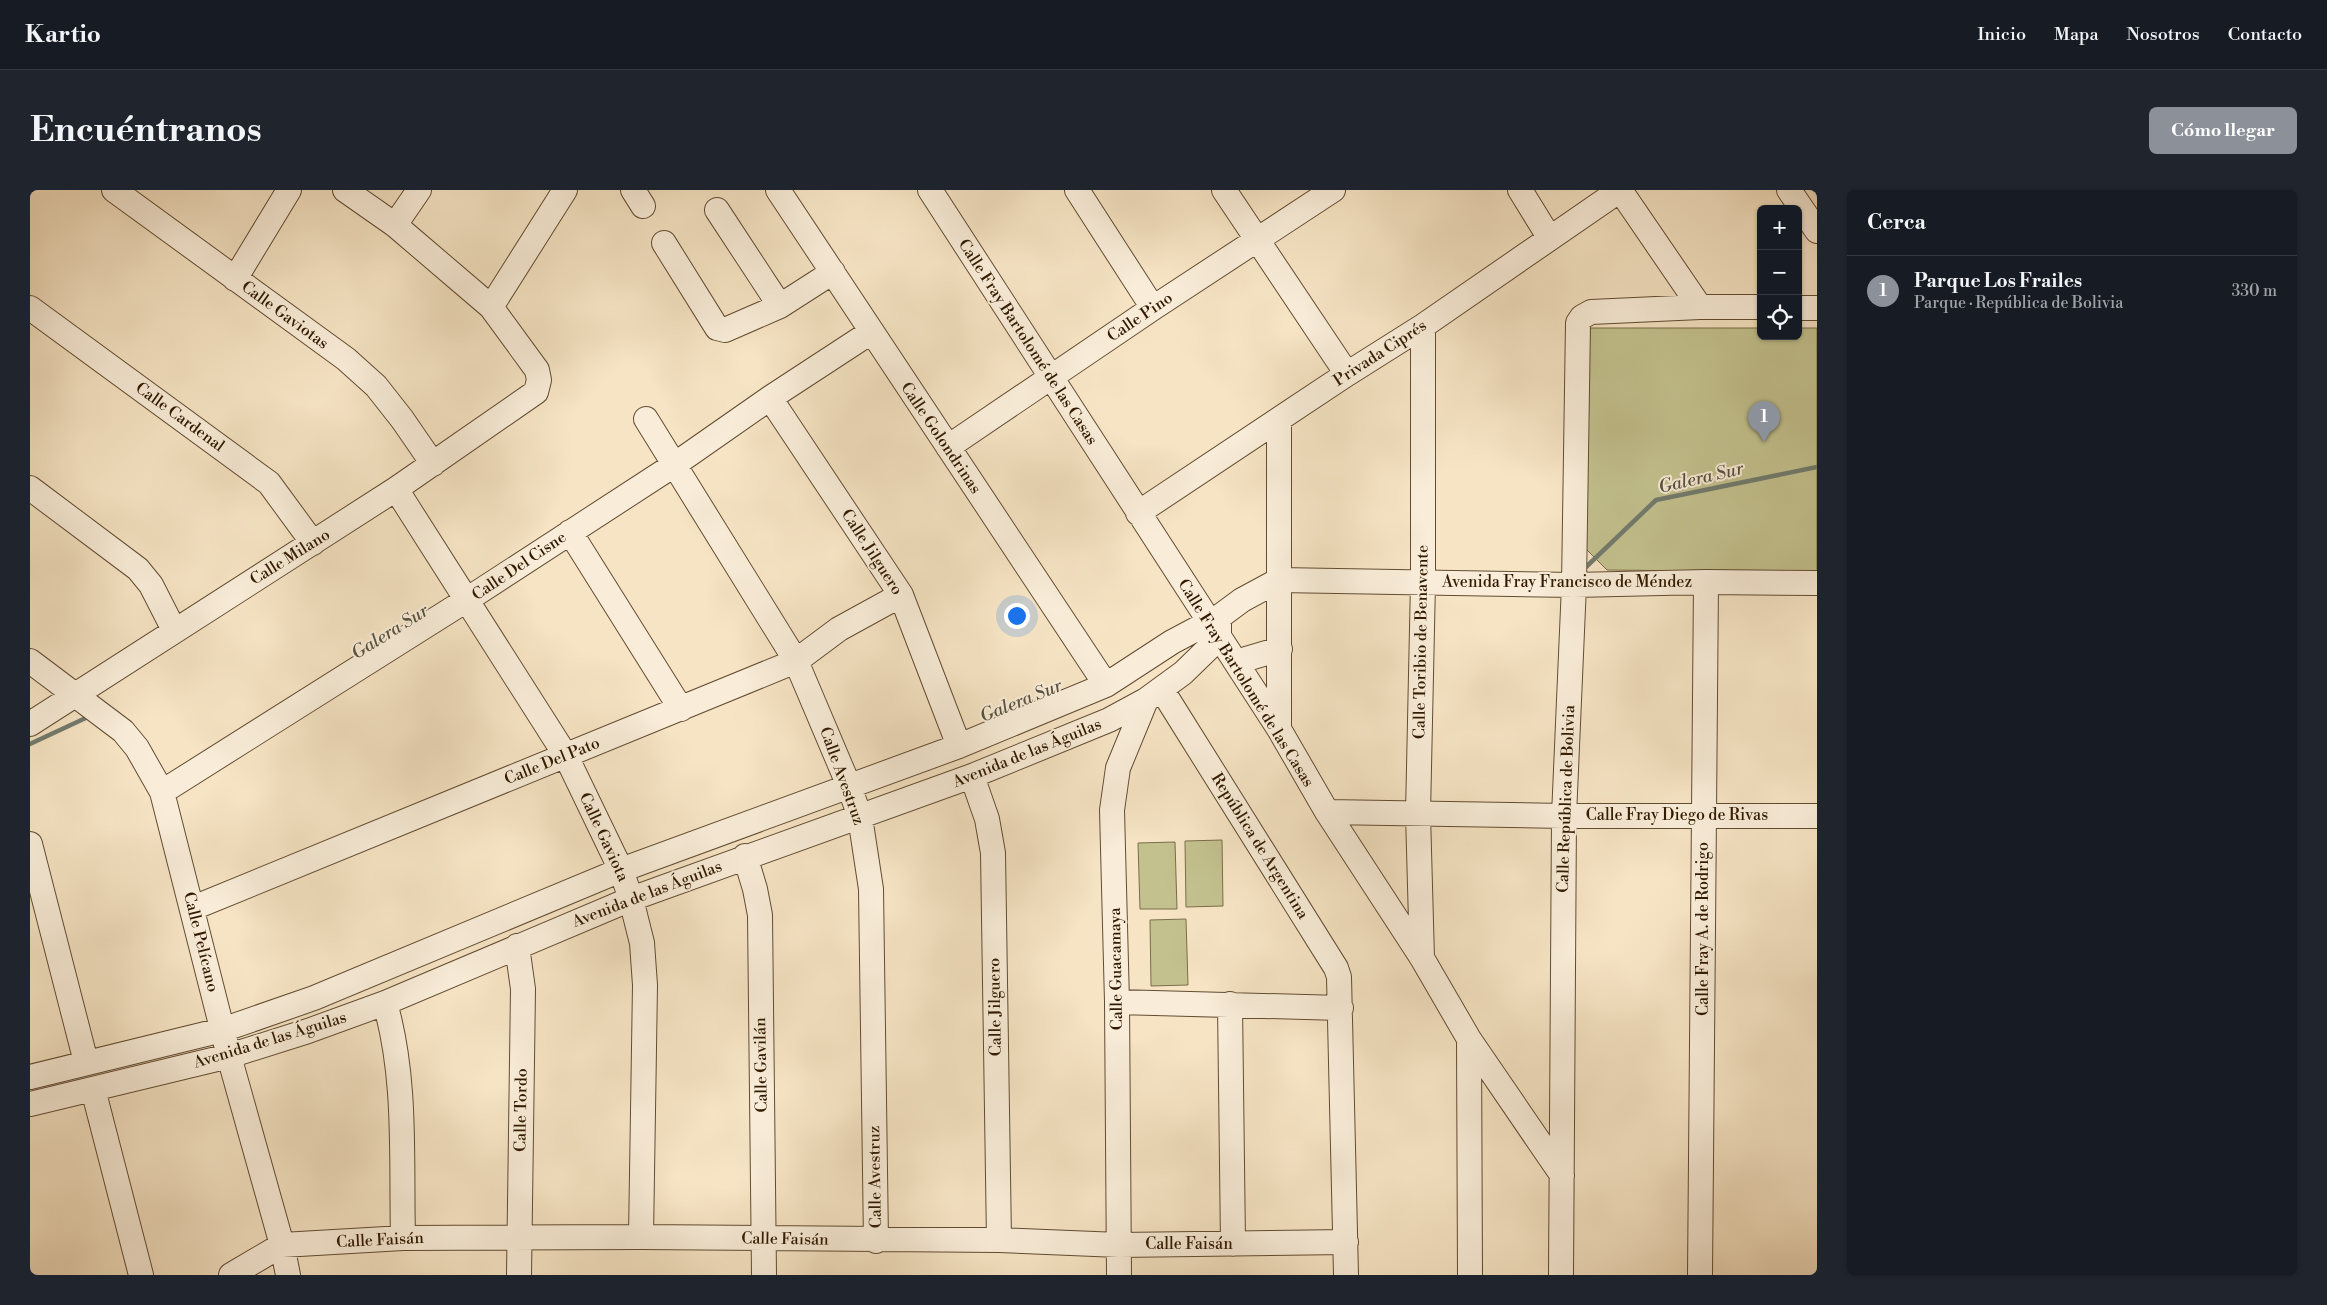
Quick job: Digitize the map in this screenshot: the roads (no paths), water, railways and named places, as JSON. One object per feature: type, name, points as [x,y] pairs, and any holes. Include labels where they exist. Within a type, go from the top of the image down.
[{"type":"street","points":[[235,279],[289,190]]},
{"type":"street","points":[[345,190],[396,225],[491,307],[565,190]]},
{"type":"street","points":[[396,225],[419,190]]},
{"type":"street","name":"Calle Golondrinas","points":[[778,190],[1106,685]]},
{"type":"street","name":"Calle Fray Bartolomé de las Casas","points":[[930,190],[1138,513],[1216,626],[1327,812],[1422,958],[1469,1039],[1562,1175]]},
{"type":"street","points":[[1076,190],[1153,308]]},
{"type":"street","points":[[1224,190],[1347,374]]},
{"type":"street","name":"Calle Pino","points":[[948,448],[1153,308],[1333,190]]},
{"type":"street","points":[[1520,190],[1550,237]]},
{"type":"street","points":[[1620,190],[1700,307],[1757,307]]},
{"type":"street","name":"Privada Ciprés","points":[[1138,513],[1347,374],[1423,326],[1620,190]]},
{"type":"street","points":[[1789,190],[1817,231]]},
{"type":"street","name":"Calle Gaviotas","points":[[118,191],[346,359],[376,386],[402,419],[433,464]]},
{"type":"street","points":[[717,210],[780,306]]},
{"type":"street","points":[[664,243],[717,328],[728,330],[780,306],[833,272]]},
{"type":"street","name":"Calle Milano","points":[[30,724],[396,489],[533,396],[538,387],[537,370],[491,307]]},
{"type":"street","name":"Calle República de Bolivia","points":[[1561,1275],[1564,816],[1574,585],[1578,323],[1582,317],[1591,312],[1700,307]]},
{"type":"street","name":"Calle Cardenal","points":[[30,308],[270,483],[313,543]]},
{"type":"street","points":[[1802,308],[1817,308]]},
{"type":"street","name":"Calle Toribio de Benavente","points":[[1422,958],[1418,814],[1423,582],[1423,326]]},
{"type":"street","name":"Calle Del Cisne","points":[[162,792],[468,599],[674,465],[770,398],[871,332]]},
{"type":"street","name":"Calle Jilguero","points":[[770,398],[901,595],[959,746]]},
{"type":"street","name":"Calle Avestruz","points":[[646,419],[796,661],[849,786],[860,817],[871,889],[876,1241]]},
{"type":"street","points":[[1279,420],[1279,729]]},
{"type":"street","points":[[30,488],[138,569],[151,585],[174,630]]},
{"type":"street","name":"Calle Gaviota","points":[[396,489],[468,599],[566,756],[621,870],[631,899],[642,943],[645,984],[641,1237]]},
{"type":"street","points":[[570,532],[681,709]]},
{"type":"street","name":"Avenida Fray Francisco de Méndez","points":[[1216,626],[1242,600],[1279,580],[1574,585],[1706,582],[1817,583]]},
{"type":"street","name":"Calle Fray A. de Rodrigo","points":[[1700,1275],[1706,582]]},
{"type":"street","name":"Calle Del Pato","points":[[193,908],[796,661],[839,629],[901,595]]},
{"type":"street","name":"Avenida de las Águilas","points":[[30,1077],[222,1030],[314,998],[621,870],[959,746],[1106,685],[1172,642],[1216,626]]},
{"type":"street","name":"Avenida de las Águilas","points":[[30,1104],[229,1056],[308,1031],[385,1003],[631,899],[745,856],[972,776],[1109,720],[1154,695],[1183,673],[1216,626]]},
{"type":"street","points":[[1236,662],[1280,649]]},
{"type":"street","name":"Calle Pelícano","points":[[30,661],[77,695],[130,739],[162,792],[193,908],[222,1030],[282,1245],[288,1275]]},
{"type":"street","name":"Calle Guacamaya","points":[[1119,1275],[1117,1002],[1112,810],[1118,768],[1154,695]]},
{"type":"street","name":"República de Argentina","points":[[1154,695],[1336,968],[1341,985],[1346,1275]]},
{"type":"street","name":"Calle Jilguero","points":[[972,776],[987,819],[993,853],[999,1240]]},
{"type":"street","name":"Calle Fray Diego de Rivas","points":[[1327,812],[1564,816],[1817,816]]},
{"type":"street","points":[[30,844],[86,1062]]},
{"type":"street","name":"Calle Gavilán","points":[[745,856],[755,889],[760,915],[764,1275]]},
{"type":"street","name":"Calle Tordo","points":[[517,946],[523,989],[519,1275]]},
{"type":"street","points":[[1117,1002],[1341,1008]]},
{"type":"street","points":[[385,1003],[394,1035],[399,1065],[403,1238]]},
{"type":"street","points":[[1230,1004],[1233,1244]]},
{"type":"street","points":[[1469,1039],[1470,1275]]},
{"type":"street","points":[[93,1089],[141,1275]]},
{"type":"street","name":"Calle Faisán","points":[[232,1275],[282,1245],[403,1238],[519,1236],[876,1241],[999,1240],[1119,1245],[1346,1242]]},
{"type":"waterway","name":"Galera Sur","points":[[1586,567],[1656,500],[1817,467]]},
{"type":"waterway","name":"Galera Sur","points":[[30,744],[90,716]]},
{"type":"place","name":"Parque Los Frailes","points":[[1764,442]]}]
